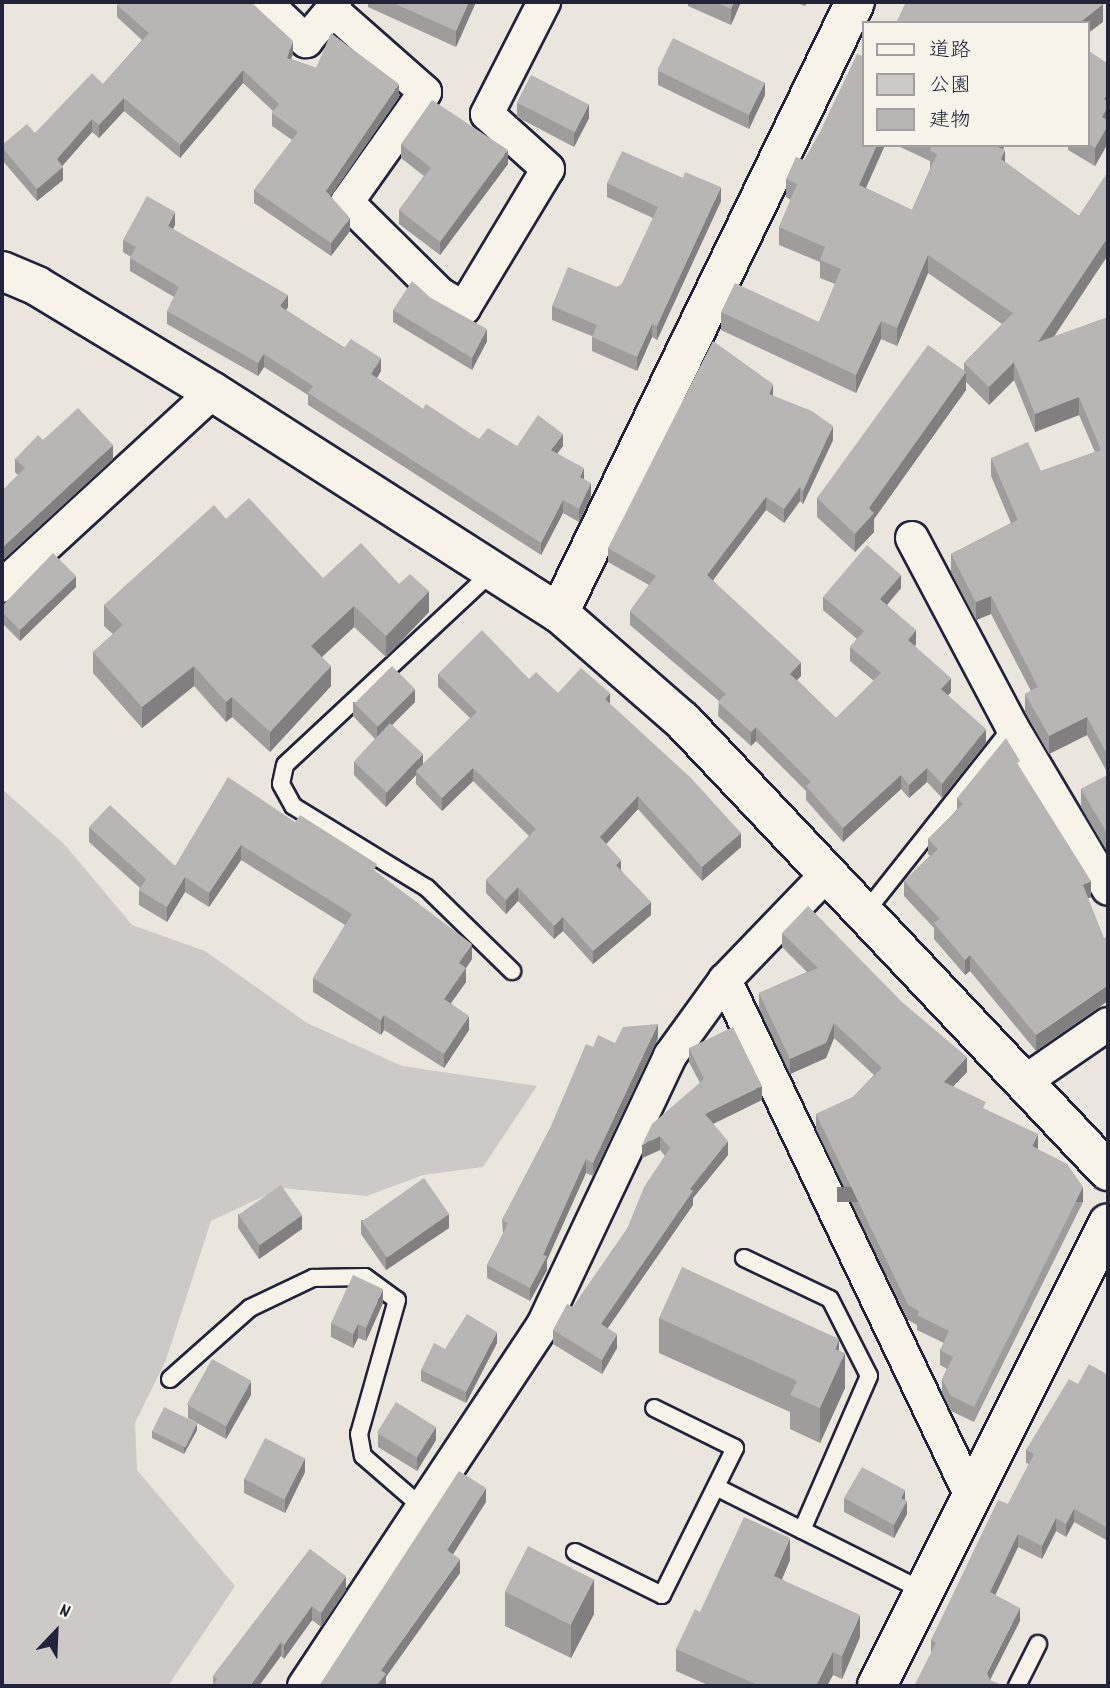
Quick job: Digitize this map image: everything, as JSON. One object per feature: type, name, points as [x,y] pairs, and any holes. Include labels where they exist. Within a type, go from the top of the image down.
[{"type":"street","points":[[265,2],[306,41],[334,6],[425,92],[347,202],[440,294],[464,308],[548,169],[487,114],[544,2]]},
{"type":"street","points":[[559,613],[855,2]]},
{"type":"street","points":[[2,271],[37,286],[213,392],[559,613],[683,721],[1108,1171]]},
{"type":"street","points":[[2,586],[213,392]]},
{"type":"street","points":[[912,538],[1012,727],[1108,889]]},
{"type":"street","points":[[304,1686],[542,1327],[670,1056],[725,980],[826,875]]},
{"type":"street","points":[[725,980],[971,1496]]},
{"type":"street","points":[[1024,1082],[1108,1024]]},
{"type":"street","points":[[877,1686],[1108,1223]]},
{"type":"lane","points":[[493,571],[285,765],[281,784],[293,806],[427,888],[512,971]]},
{"type":"lane","points":[[864,914],[1012,727]]},
{"type":"lane","points":[[744,1258],[830,1299],[869,1376],[802,1530]]},
{"type":"lane","points":[[170,1379],[250,1308],[313,1278],[365,1277],[397,1300],[359,1434],[363,1456],[423,1508]]},
{"type":"lane","points":[[575,1552],[662,1595],[735,1448],[654,1408]]},
{"type":"lane","points":[[716,1487],[924,1591]]},
{"type":"lane","points":[[1017,1686],[1038,1643]]},
{"type":"green space","points":[[2,789],[65,845],[132,925],[205,951],[307,1023],[402,1066],[537,1086],[483,1167],[423,1175],[367,1196],[281,1188],[211,1221],[166,1360],[135,1423],[137,1470],[235,1586],[168,1686],[2,1686]]},
{"type":"building","points":[[119,2],[251,2],[293,41],[287,58],[316,68],[331,33],[399,84],[326,191],[350,218],[331,243],[254,190],[298,132],[272,113],[279,104],[243,70],[180,145],[124,98],[99,125],[92,119],[57,159],[63,167],[37,189],[2,145],[27,124],[35,133],[92,73],[103,84],[149,33],[117,5]]},
{"type":"building","points":[[391,2],[469,2],[456,31]]},
{"type":"building","points":[[715,2],[734,2],[731,9]]},
{"type":"building","points":[[906,2],[1103,4],[1082,21],[897,21]]},
{"type":"building","points":[[673,38],[765,83],[749,115],[657,70]]},
{"type":"building","points":[[1089,51],[1108,64],[1108,93],[1104,99],[1108,106],[1102,117],[1108,121],[1108,125],[1095,148],[1089,144]]},
{"type":"building","points":[[857,54],[862,56],[862,147],[876,147],[859,185],[912,210],[937,154],[930,151],[931,147],[998,147],[1005,150],[1001,159],[1079,216],[1108,172],[1108,237],[1038,342],[1108,317],[1108,756],[1087,717],[1049,736],[1025,694],[1038,687],[991,596],[976,602],[951,554],[1018,520],[991,458],[1028,442],[1041,471],[1101,450],[1079,397],[1035,414],[1014,362],[989,387],[964,363],[1013,313],[928,255],[897,328],[881,321],[856,375],[721,312],[735,283],[819,322],[841,269],[820,260],[825,247],[779,227],[797,184],[786,179],[796,157],[804,160]]},
{"type":"building","points":[[531,75],[589,105],[575,132],[517,103]]},
{"type":"building","points":[[432,100],[508,150],[440,242],[399,210],[431,168],[401,144]]},
{"type":"building","points":[[622,151],[683,178],[685,172],[721,187],[657,326],[652,324],[637,357],[592,337],[597,325],[552,306],[568,267],[617,287],[622,284],[658,207],[607,183]]},
{"type":"building","points":[[147,196],[175,212],[168,226],[288,295],[280,306],[344,348],[351,339],[381,358],[371,374],[423,409],[426,404],[479,439],[488,428],[517,446],[538,415],[563,434],[551,450],[584,468],[580,477],[591,483],[579,509],[563,500],[541,543],[308,393],[313,386],[264,354],[258,363],[167,311],[179,287],[130,258],[136,247],[123,240]]},
{"type":"building","points":[[412,281],[431,298],[487,329],[472,358],[393,310]]},
{"type":"building","points":[[713,341],[773,384],[769,394],[812,411],[833,426],[803,491],[800,487],[784,509],[766,497],[707,575],[801,662],[790,674],[836,718],[881,673],[850,647],[864,631],[823,597],[867,545],[901,575],[880,599],[916,630],[908,640],[951,678],[941,689],[986,729],[942,784],[927,768],[909,785],[901,775],[843,828],[806,786],[811,782],[756,727],[751,732],[718,702],[726,694],[630,611],[656,576],[608,548]]},
{"type":"building","points":[[928,345],[966,372],[869,508],[874,513],[855,534],[817,498]]},
{"type":"building","points":[[78,408],[113,445],[2,548],[2,491],[25,468],[15,459],[38,435],[43,440]]},
{"type":"building","points":[[249,498],[323,578],[361,543],[399,584],[410,574],[429,591],[386,636],[354,606],[311,646],[331,666],[270,732],[232,697],[226,702],[194,666],[142,707],[93,652],[123,625],[104,605],[214,505],[226,519]]},
{"type":"building","points":[[53,553],[76,576],[20,630],[2,612],[2,606]]},
{"type":"building","points":[[482,630],[529,679],[536,672],[558,693],[581,668],[610,693],[605,699],[691,778],[741,833],[702,867],[638,796],[600,837],[621,860],[616,865],[651,902],[593,951],[563,917],[554,926],[518,887],[506,900],[486,880],[536,829],[473,768],[442,798],[416,771],[477,712],[438,674]]},
{"type":"building","points":[[392,666],[415,689],[378,727],[355,703]]},
{"type":"building","points":[[390,723],[423,754],[387,792],[354,762]]},
{"type":"building","points":[[1006,738],[1020,761],[1017,763],[1091,881],[1083,885],[1104,938],[1108,935],[1108,985],[1036,1035],[970,955],[965,960],[934,923],[940,919],[904,881],[938,849],[928,839],[963,804],[957,798]]},
{"type":"building","points":[[1108,775],[1108,835],[1081,789]]},
{"type":"building","points":[[228,777],[295,822],[300,815],[377,864],[374,870],[472,944],[459,963],[466,968],[444,999],[469,1016],[444,1054],[384,1015],[381,1020],[313,978],[352,914],[241,845],[209,893],[185,877],[167,907],[139,890],[146,879],[89,827],[110,805],[175,866]]},
{"type":"building","points":[[808,906],[902,1002],[967,1057],[944,1082],[986,1102],[983,1108],[1038,1134],[1032,1146],[1067,1164],[1083,1187],[974,1407],[951,1396],[942,1379],[953,1357],[940,1350],[949,1331],[917,1315],[919,1311],[908,1305],[816,1114],[853,1097],[882,1068],[834,1023],[826,1043],[790,1059],[759,993],[818,968],[782,933]]},
{"type":"building","points":[[658,1024],[593,1163],[586,1159],[543,1255],[547,1256],[530,1288],[487,1265],[508,1223],[502,1220],[551,1126],[586,1044],[593,1047],[598,1035],[615,1043],[623,1027]]},
{"type":"building","points":[[733,1027],[762,1086],[705,1114],[728,1141],[690,1189],[693,1191],[601,1324],[617,1334],[602,1360],[553,1330],[567,1304],[573,1307],[627,1229],[644,1187],[670,1148],[660,1136],[642,1145],[652,1124],[704,1079],[689,1048]]},
{"type":"building","points":[[424,1178],[449,1214],[387,1258],[362,1222]]},
{"type":"building","points":[[281,1185],[302,1215],[260,1245],[238,1215]]},
{"type":"building","points":[[682,1267],[839,1339],[835,1349],[845,1353],[820,1408],[790,1395],[797,1381],[659,1318]]},
{"type":"building","points":[[353,1275],[383,1289],[366,1328],[358,1324],[353,1334],[331,1323]]},
{"type":"building","points":[[467,1314],[497,1332],[466,1392],[421,1370],[434,1343],[445,1349]]},
{"type":"building","points":[[212,1359],[251,1381],[226,1426],[187,1404]]},
{"type":"building","points":[[1089,1364],[1108,1375],[1108,1528],[1074,1509],[1066,1524],[1056,1518],[1042,1546],[1018,1534],[990,1592],[1020,1608],[987,1673],[990,1680],[1004,1686],[914,1686],[936,1643],[931,1640],[998,1500],[1008,1504],[1034,1454],[1026,1450],[1069,1379],[1078,1384]]},
{"type":"building","points":[[396,1402],[436,1427],[417,1457],[377,1433]]},
{"type":"building","points":[[164,1407],[197,1423],[185,1447],[152,1431]]},
{"type":"building","points":[[265,1438],[305,1458],[284,1499],[244,1479]]},
{"type":"building","points":[[862,1467],[905,1490],[901,1498],[907,1501],[894,1525],[844,1498]]},
{"type":"building","points":[[459,1471],[486,1488],[447,1550],[460,1559],[381,1670],[386,1674],[376,1686],[319,1686]]},
{"type":"building","points":[[744,1517],[790,1538],[774,1576],[860,1615],[842,1656],[833,1652],[816,1686],[760,1686],[676,1649],[695,1609],[700,1612]]},
{"type":"building","points":[[528,1546],[594,1580],[571,1625],[505,1591]]},
{"type":"building","points":[[310,1549],[346,1576],[321,1613],[312,1606],[284,1645],[281,1642],[250,1686],[212,1686],[217,1679],[213,1676]]}]
